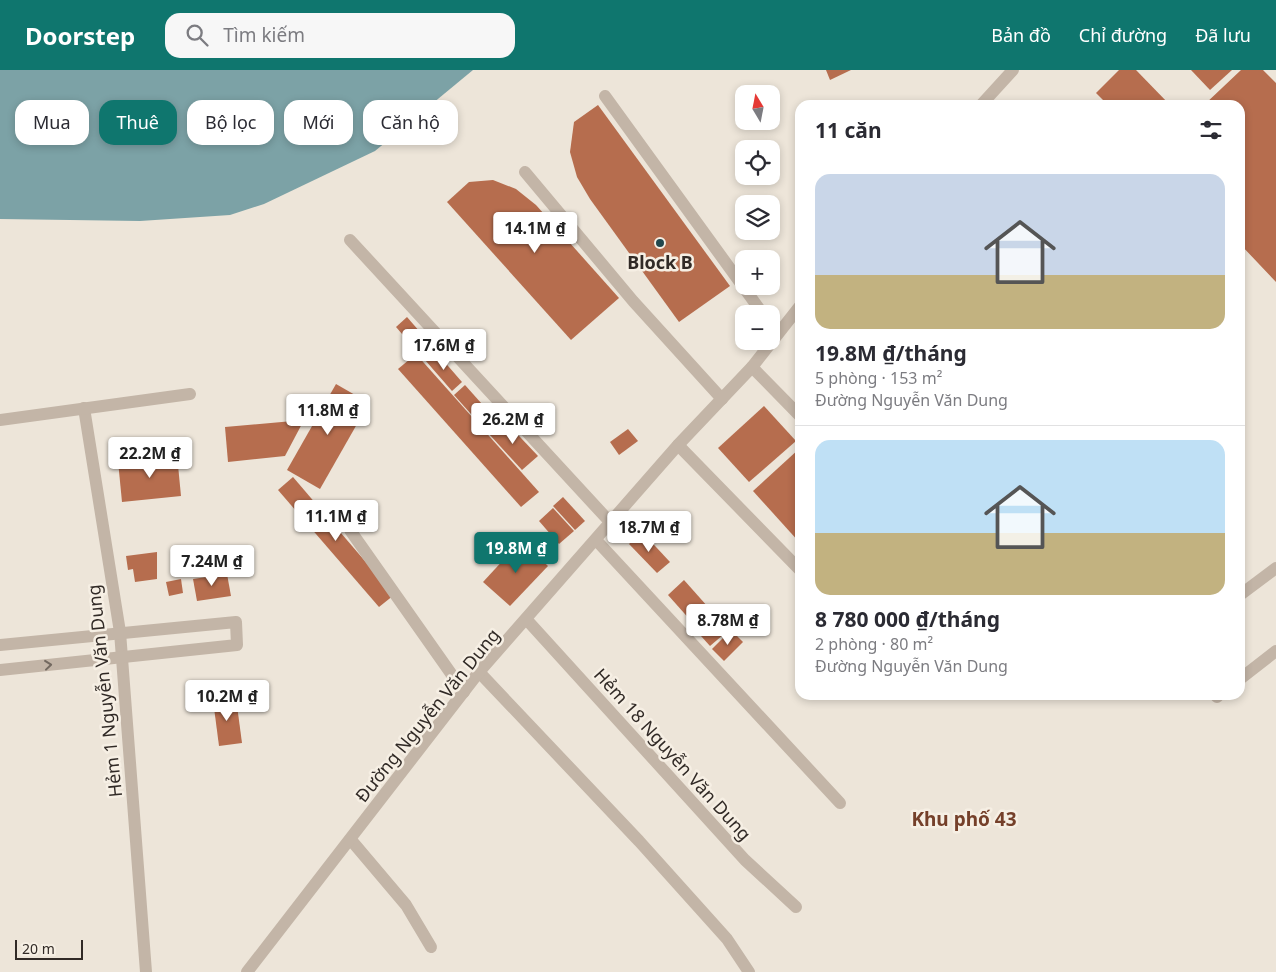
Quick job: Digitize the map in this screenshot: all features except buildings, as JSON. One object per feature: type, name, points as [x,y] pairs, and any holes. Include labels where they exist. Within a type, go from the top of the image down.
[{"type":"street","points":[[986,100],[1014,70]]},
{"type":"street","points":[[605,96],[756,305]]},
{"type":"street","points":[[525,172],[633,301],[722,399]]},
{"type":"street","points":[[350,240],[610,522]]},
{"type":"street","name":"Đường Nguyễn Văn Dung","points":[[780,324],[795,310]]},
{"type":"street","name":"Đường Nguyễn Văn Dung","points":[[253,970],[479,672],[527,620],[678,445],[752,367],[762,350]]},
{"type":"street","points":[[752,367],[795,411]]},
{"type":"street","points":[[0,420],[190,394]]},
{"type":"street","name":"Hẻm 1 Nguyễn Văn Dung","points":[[84,408],[120,632],[146,972]]},
{"type":"street","points":[[678,445],[795,565]]},
{"type":"street","points":[[350,530],[464,692]]},
{"type":"street","points":[[596,540],[840,803]]},
{"type":"street","points":[[1245,591],[1276,568]]},
{"type":"street","name":"Hẻm 18 Nguyễn Văn Dung","points":[[527,620],[745,860],[796,908]]},
{"type":"street","points":[[0,645],[236,622],[237,645],[0,670]]},
{"type":"street","points":[[1245,675],[1276,651]]},
{"type":"street","points":[[479,672],[639,841],[727,940],[749,972]]},
{"type":"street","points":[[351,840],[406,905],[432,947]]},
{"type":"water","points":[[0,70],[473,70],[437,100],[363,100],[363,145],[382,145],[375,151],[264,204],[230,215],[140,221],[0,219]]},
{"type":"place","name":"Block B","points":[[660,243]]},
{"type":"district","name":"Khu phố 43","points":[[964,819]]}]
